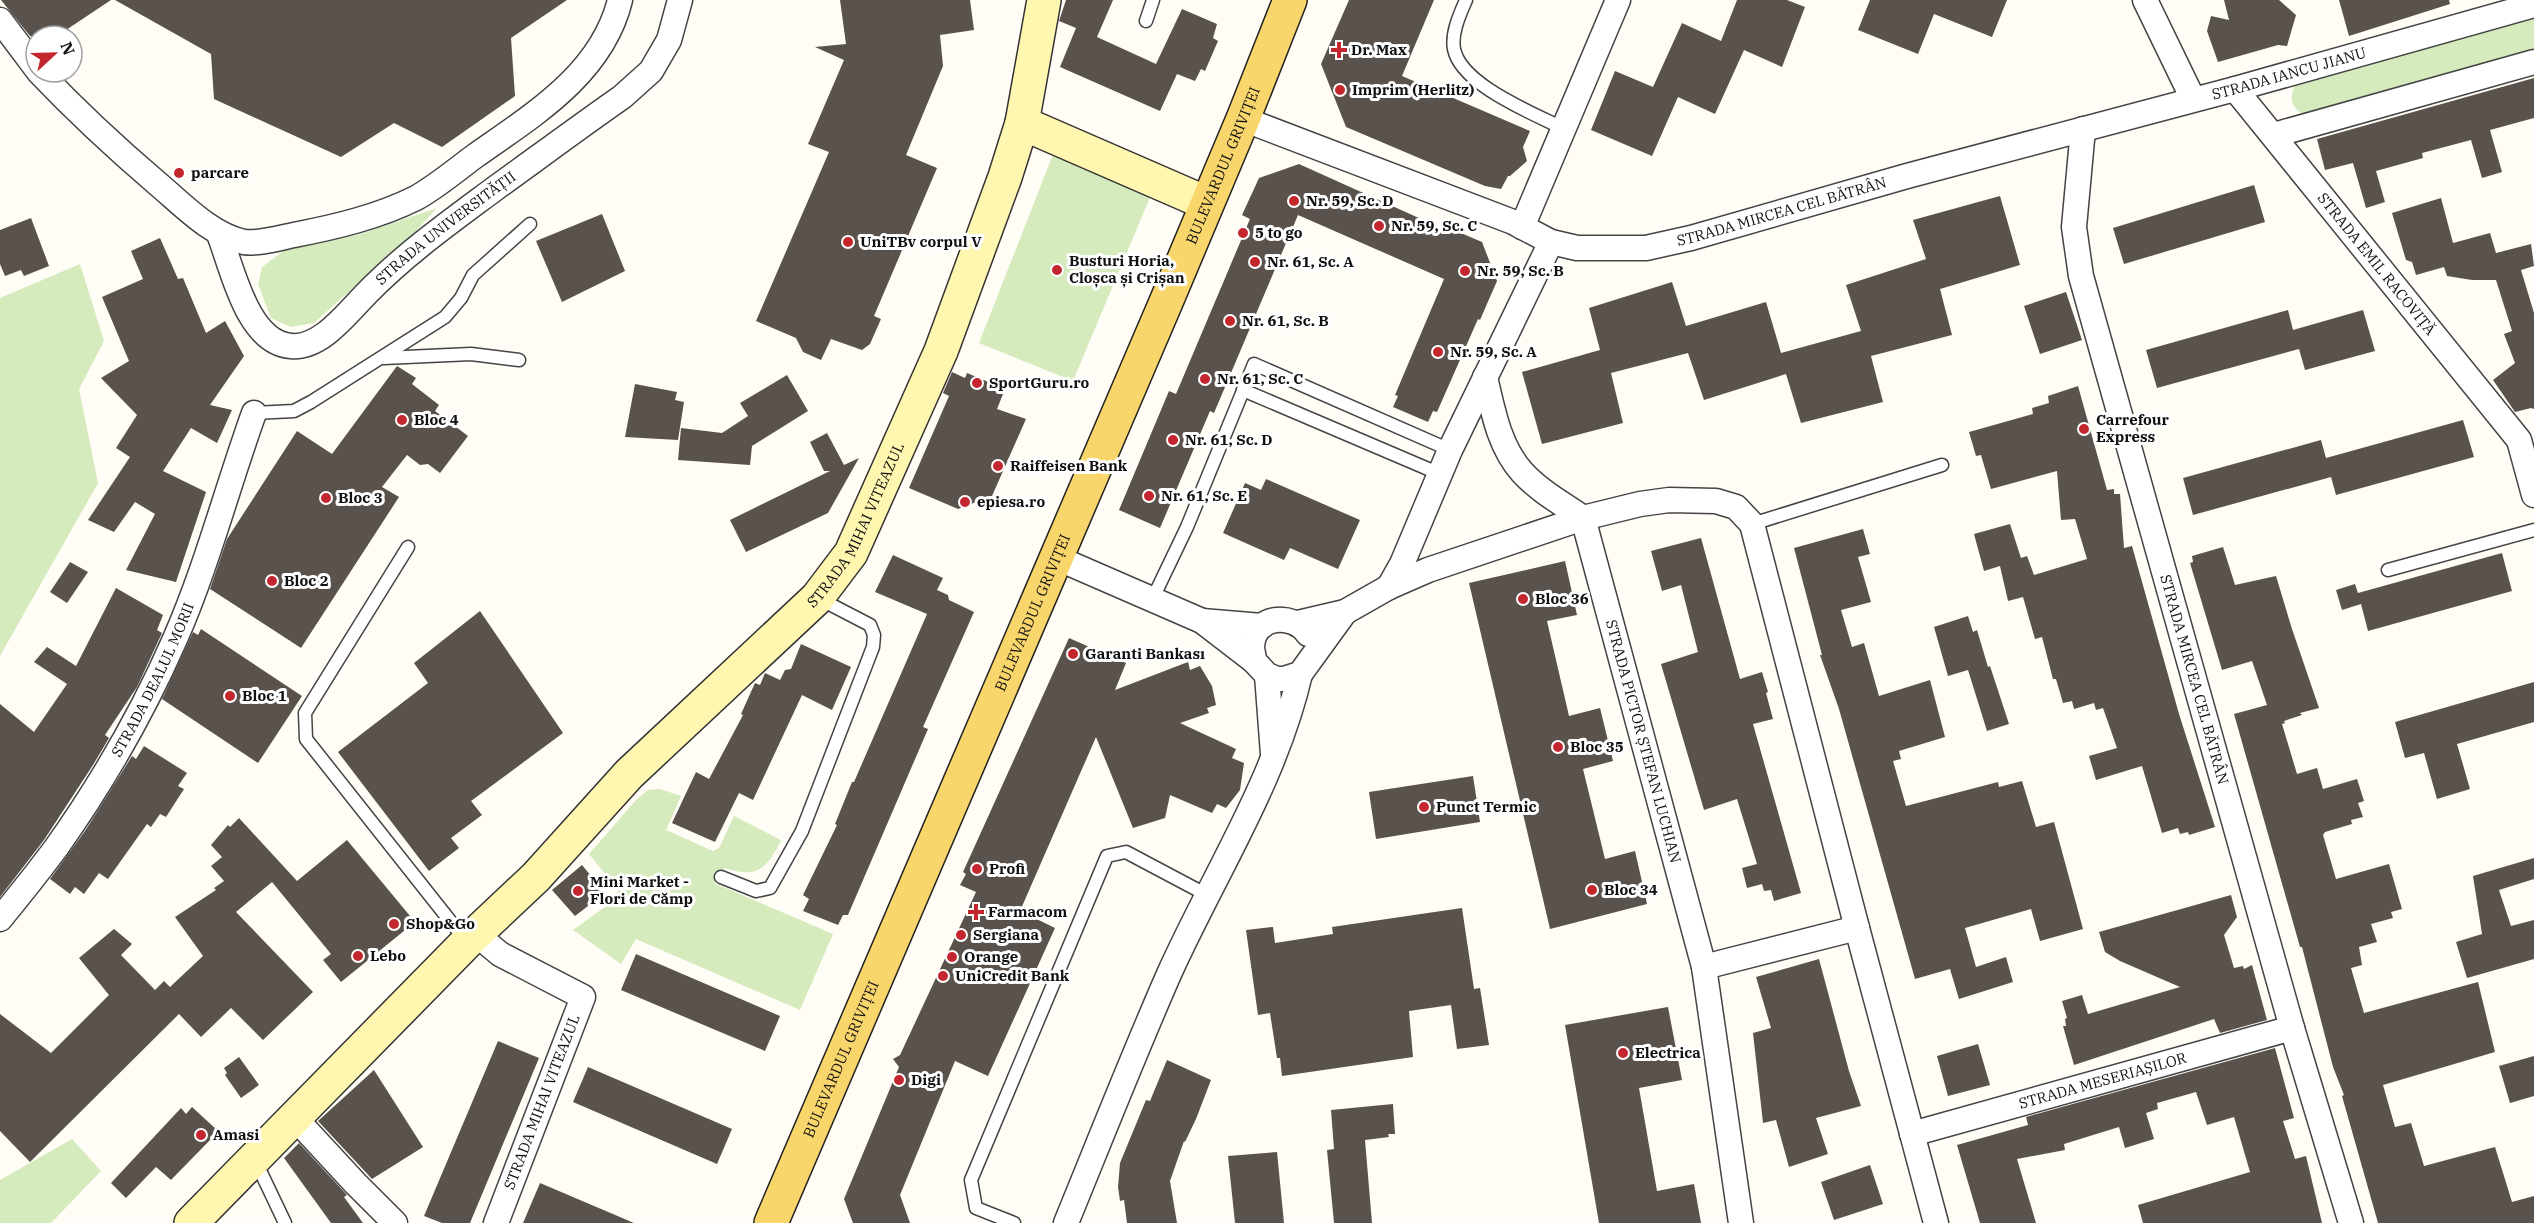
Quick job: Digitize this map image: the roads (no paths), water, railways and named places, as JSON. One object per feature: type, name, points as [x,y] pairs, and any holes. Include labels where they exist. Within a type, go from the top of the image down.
[{"type":"main road","name":"BULEVARDUL GRIVIȚEI","points":[[771,1223],[1057,558],[1243,119],[1290,0]]},
{"type":"street","points":[[51,84],[108,142],[219,234],[246,242],[272,239],[358,220],[416,198],[546,106],[575,79],[600,49],[615,19],[620,0]]},
{"type":"street","name":"STRADA UNIVERSITĂȚII","points":[[219,234],[243,303],[255,325],[270,339],[291,346],[310,342],[328,331],[374,286],[434,233],[622,97],[651,71],[669,40],[680,0]]},
{"type":"street","name":"STRADA MIHAI VITEAZUL","points":[[191,1223],[472,938],[536,877],[629,774],[817,598],[850,553],[941,351],[1005,177],[1022,123],[1044,0]]},
{"type":"street","points":[[1522,227],[1618,0]]},
{"type":"street","points":[[2145,0],[2193,99]]},
{"type":"street","name":"STRADA IANCU JIANU","points":[[2042,140],[2235,89],[2534,5]]},
{"type":"street","points":[[0,20],[24,52]]},
{"type":"street","points":[[2274,135],[2534,62]]},
{"type":"street","name":"STRADA EMIL RACOVIȚĂ","points":[[2235,89],[2526,438]]},
{"type":"street","name":"STRADA MIRCEA CEL BĂTRÂN","points":[[1243,119],[1522,227],[1551,242],[1577,248],[1646,248],[1691,238],[1906,176],[2042,140]]},
{"type":"street","points":[[1022,123],[1206,203]]},
{"type":"street","name":"STRADA MIRCEA CEL BĂTRÂN","points":[[2082,129],[2074,227],[2081,276],[2292,1028],[2351,1223]]},
{"type":"street","points":[[1389,587],[1402,564],[1450,450],[1551,242]]},
{"type":"street","points":[[1485,377],[1496,425],[1523,473],[1583,518]]},
{"type":"street","name":"STRADA DEALUL MORII","points":[[0,919],[56,847],[104,774],[142,706],[175,639],[202,571],[254,412]]},
{"type":"street","points":[[2526,438],[2534,495]]},
{"type":"street","points":[[1202,621],[1263,626],[1281,619],[1298,623],[1346,612],[1389,587],[1428,570],[1583,518],[1640,504],[1669,500],[1716,501],[1736,507],[1752,524],[1936,1223]]},
{"type":"street","name":"STRADA PICTOR ȘTEFAN LUCHIAN","points":[[1583,518],[1704,967],[1740,1223]]},
{"type":"street","points":[[1057,558],[1202,621],[1260,668],[1284,679],[1305,667],[1346,612]]},
{"type":"street","points":[[1066,1223],[1170,974],[1274,761],[1305,667],[1311,641],[1307,632],[1298,623]]},
{"type":"street","points":[[1263,626],[1256,634],[1252,646],[1260,668],[1274,761]]},
{"type":"street","points":[[1704,967],[1857,928]]},
{"type":"street","name":"STRADA MIHAI VITEAZUL","points":[[472,938],[583,997],[496,1223]]},
{"type":"street","name":"STRADA MESERIAȘILOR","points":[[1912,1134],[2292,1028]]},
{"type":"street","points":[[294,1117],[395,1223]]},
{"type":"lane","points":[[1146,21],[1153,0]]},
{"type":"lane","points":[[1466,0],[1457,20],[1454,49],[1463,69],[1479,84],[1564,129]]},
{"type":"lane","points":[[254,412],[294,411],[383,358],[445,317],[461,298],[473,275],[530,224]]},
{"type":"lane","points":[[383,358],[471,354],[519,360]]},
{"type":"lane","points":[[1153,598],[1187,527],[1254,364],[1450,450]]},
{"type":"lane","points":[[1243,390],[1440,474]]},
{"type":"lane","points":[[1752,524],[1942,465]]},
{"type":"lane","points":[[2388,570],[2534,530]]},
{"type":"lane","points":[[408,547],[305,713],[306,739],[472,938]]},
{"type":"lane","points":[[721,877],[756,891],[770,888],[802,831],[873,647],[874,635],[870,625],[817,598]]},
{"type":"lane","points":[[1014,1223],[976,1208],[970,1180],[1107,856],[1126,852],[1209,896]]},
{"type":"lane","points":[[254,1158],[285,1223]]},
{"type":"place","name":"Dr. Max","points":[[1339,50]]},
{"type":"place","name":"Imprim (Herlitz)","points":[[1340,90]]},
{"type":"place","name":"parcare","points":[[179,173]]},
{"type":"place","name":"Nr. 59, Sc. D","points":[[1294,201]]},
{"type":"place","name":"Nr. 59, Sc. C","points":[[1379,226]]},
{"type":"place","name":"5 to go","points":[[1243,233]]},
{"type":"place","name":"UniTBv corpul V","points":[[848,242]]},
{"type":"place","name":"Nr. 61, Sc. A","points":[[1255,262]]},
{"type":"place","name":"Busturi Horia, Cloșca și Crișan","points":[[1057,270]]},
{"type":"place","name":"Nr. 59, Sc. B","points":[[1465,271]]},
{"type":"place","name":"Nr. 61, Sc. B","points":[[1230,321]]},
{"type":"place","name":"Nr. 59, Sc. A","points":[[1438,352]]},
{"type":"place","name":"Nr. 61, Sc. C","points":[[1205,379]]},
{"type":"place","name":"SportGuru.ro","points":[[977,383]]},
{"type":"place","name":"Bloc 4","points":[[402,420]]},
{"type":"place","name":"Carrefour Express","points":[[2084,429]]},
{"type":"place","name":"Nr. 61, Sc. D","points":[[1173,440]]},
{"type":"place","name":"Raiffeisen Bank","points":[[998,466]]},
{"type":"place","name":"Nr. 61, Sc. E","points":[[1149,496]]},
{"type":"place","name":"Bloc 3","points":[[326,498]]},
{"type":"place","name":"epiesa.ro","points":[[965,502]]},
{"type":"place","name":"Bloc 2","points":[[272,581]]},
{"type":"place","name":"Bloc 36","points":[[1523,599]]},
{"type":"place","name":"Garanti Bankası","points":[[1073,654]]},
{"type":"place","name":"Bloc 1","points":[[230,696]]},
{"type":"place","name":"Bloc 35","points":[[1558,747]]},
{"type":"place","name":"Punct Termic","points":[[1424,807]]},
{"type":"place","name":"Profi","points":[[977,869]]},
{"type":"place","name":"Bloc 34","points":[[1592,890]]},
{"type":"place","name":"Mini Market - Flori de Cămp","points":[[578,891]]},
{"type":"place","name":"Farmacom","points":[[976,912]]},
{"type":"place","name":"Shop&Go","points":[[394,924]]},
{"type":"place","name":"Sergiana","points":[[961,935]]},
{"type":"place","name":"Lebo","points":[[358,956]]},
{"type":"place","name":"Orange","points":[[952,957]]},
{"type":"place","name":"UniCredit Bank","points":[[943,976]]},
{"type":"place","name":"Electrica","points":[[1623,1053]]},
{"type":"place","name":"Digi","points":[[899,1080]]},
{"type":"place","name":"Amasi","points":[[201,1135]]}]
